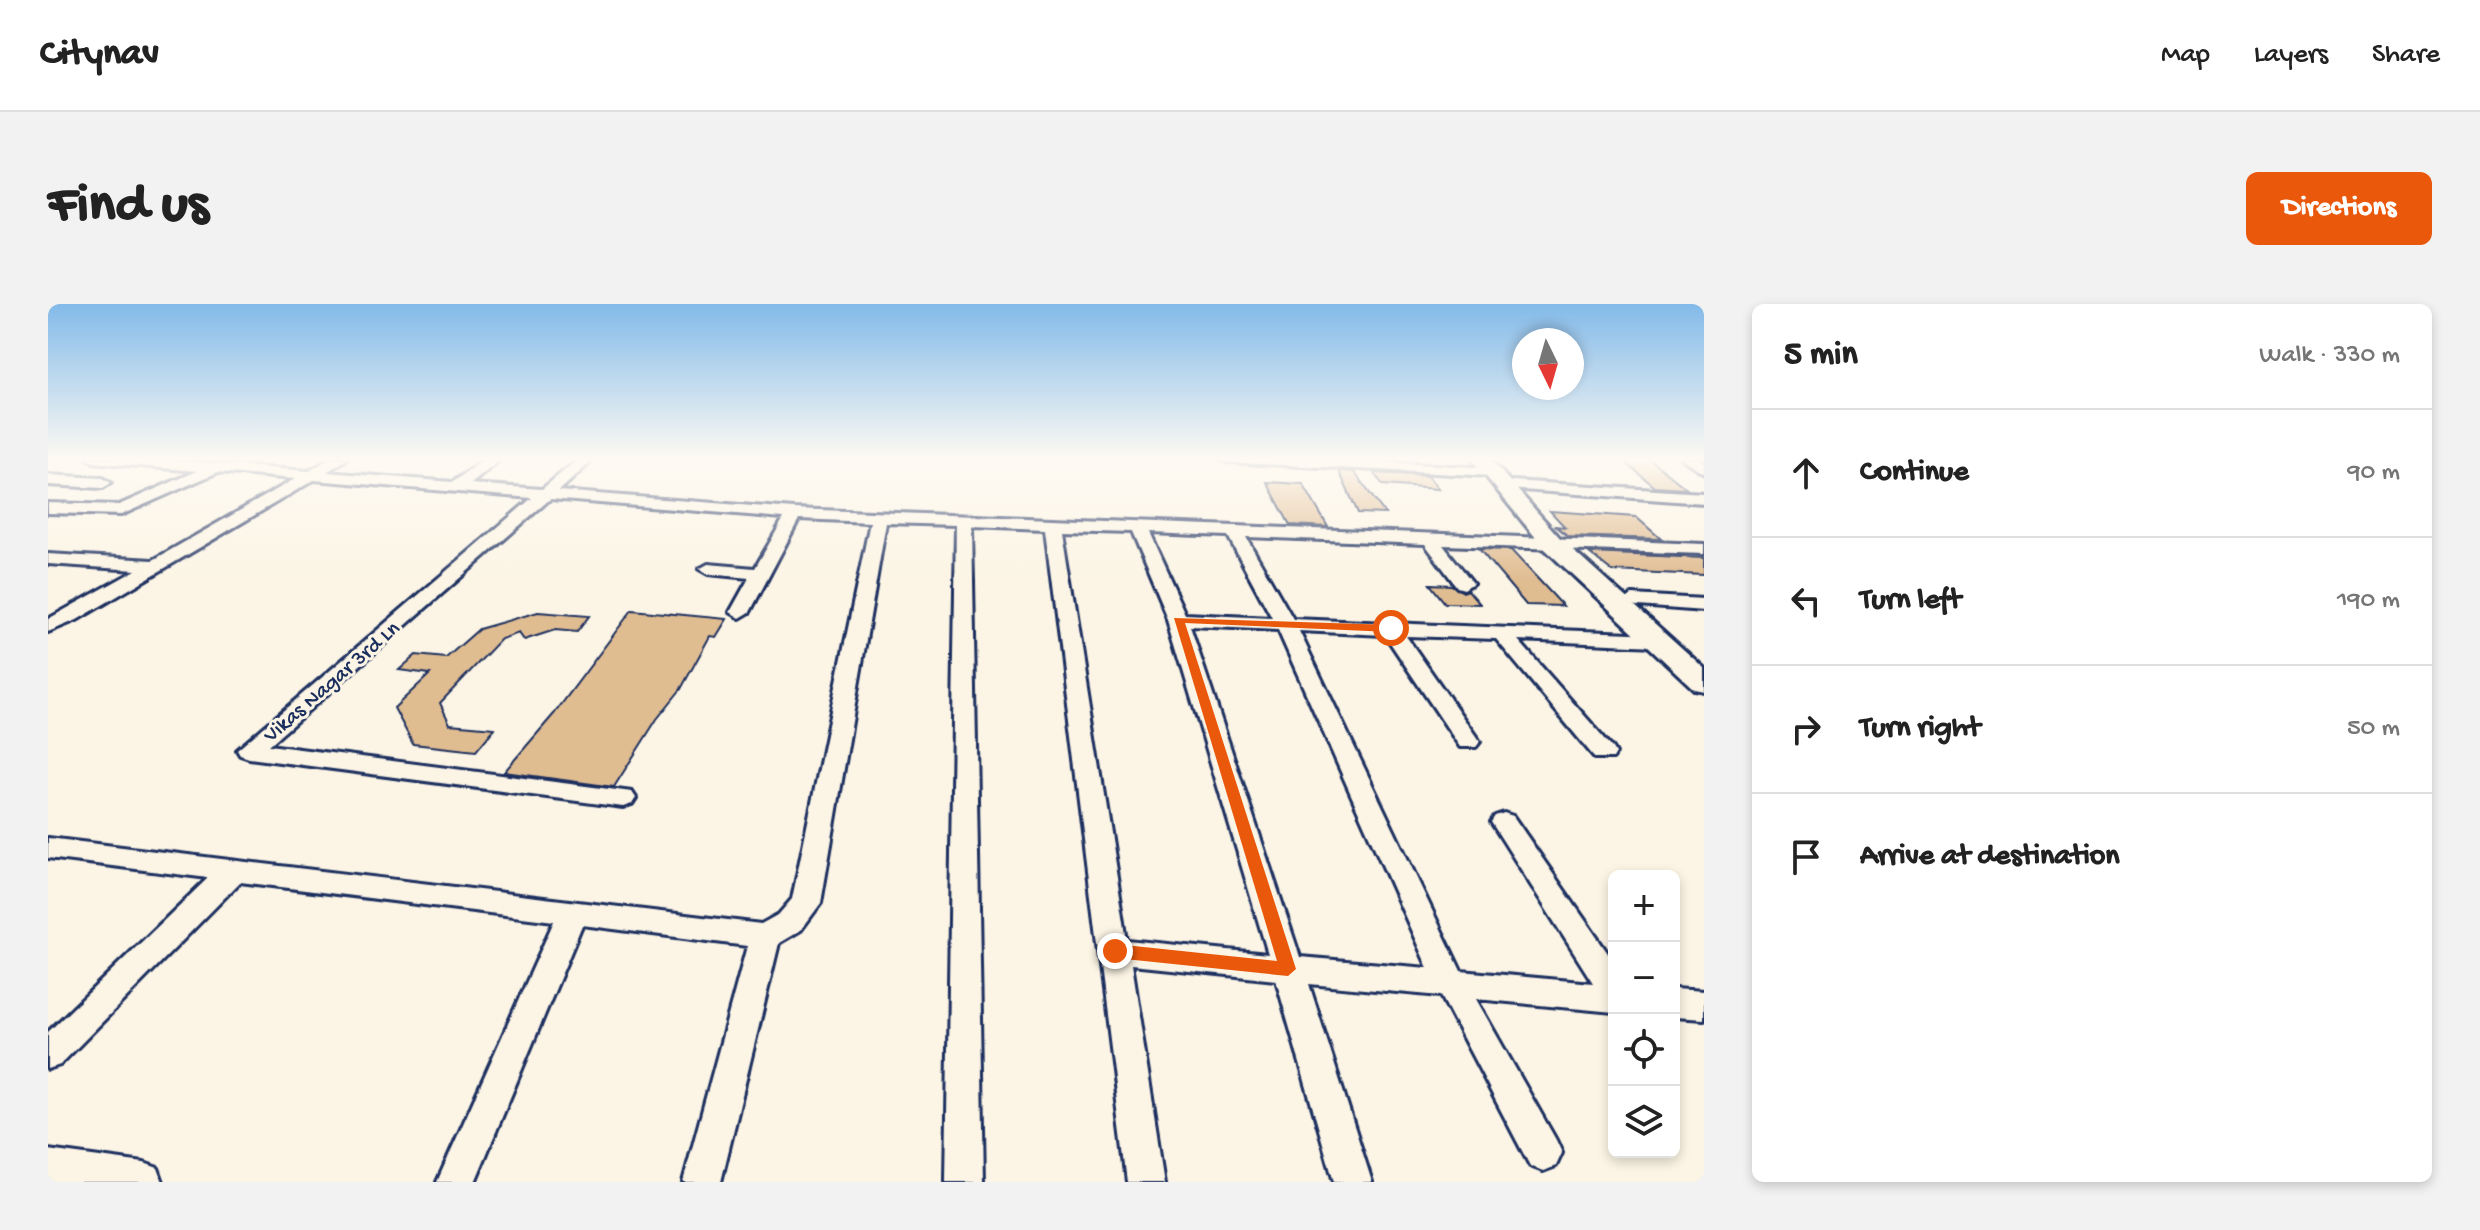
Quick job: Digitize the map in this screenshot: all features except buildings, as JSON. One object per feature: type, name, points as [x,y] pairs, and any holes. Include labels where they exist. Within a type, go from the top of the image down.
[{"type":"main road","points":[[1519,499],[1559,544],[1704,683]]},
{"type":"main road","points":[[1523,499],[1559,544],[1632,601],[1704,665]]},
{"type":"street","points":[[48,508],[121,510],[146,499]]},
{"type":"street","points":[[48,626],[269,499]]},
{"type":"street","name":"Vikas Nagar 3rd Ln","points":[[541,499],[249,750],[623,798]]},
{"type":"street","points":[[618,499],[794,514],[1431,541],[1704,549]]},
{"type":"street","points":[[740,612],[794,514]]},
{"type":"street","points":[[48,848],[765,936],[790,922],[806,903],[879,517]]},
{"type":"street","points":[[964,520],[965,1182]]},
{"type":"street","points":[[1053,524],[1146,1182]]},
{"type":"street","points":[[1138,529],[1178,620],[1353,1182]]},
{"type":"street","points":[[1235,533],[1285,623],[1451,984],[1543,1153]]},
{"type":"street","points":[[1431,541],[1464,583]]},
{"type":"street","points":[[48,559],[156,566]]},
{"type":"street","points":[[708,569],[761,574]]},
{"type":"street","points":[[1632,601],[1704,605]]},
{"type":"street","points":[[1178,620],[1656,640]]},
{"type":"street","points":[[1391,628],[1468,742]]},
{"type":"street","points":[[1501,633],[1604,753]]},
{"type":"street","points":[[1504,822],[1608,979]]},
{"type":"street","points":[[48,1054],[234,870]]},
{"type":"street","points":[[456,1182],[572,914]]},
{"type":"street","points":[[702,1182],[765,936]]},
{"type":"street","points":[[1115,951],[1608,997]]},
{"type":"street","points":[[1680,1003],[1704,1005]]},
{"type":"street","points":[[48,1169],[144,1182]]},
{"type":"route","points":[[1115,951],[1288,969],[1178,620],[1391,628]]}]
